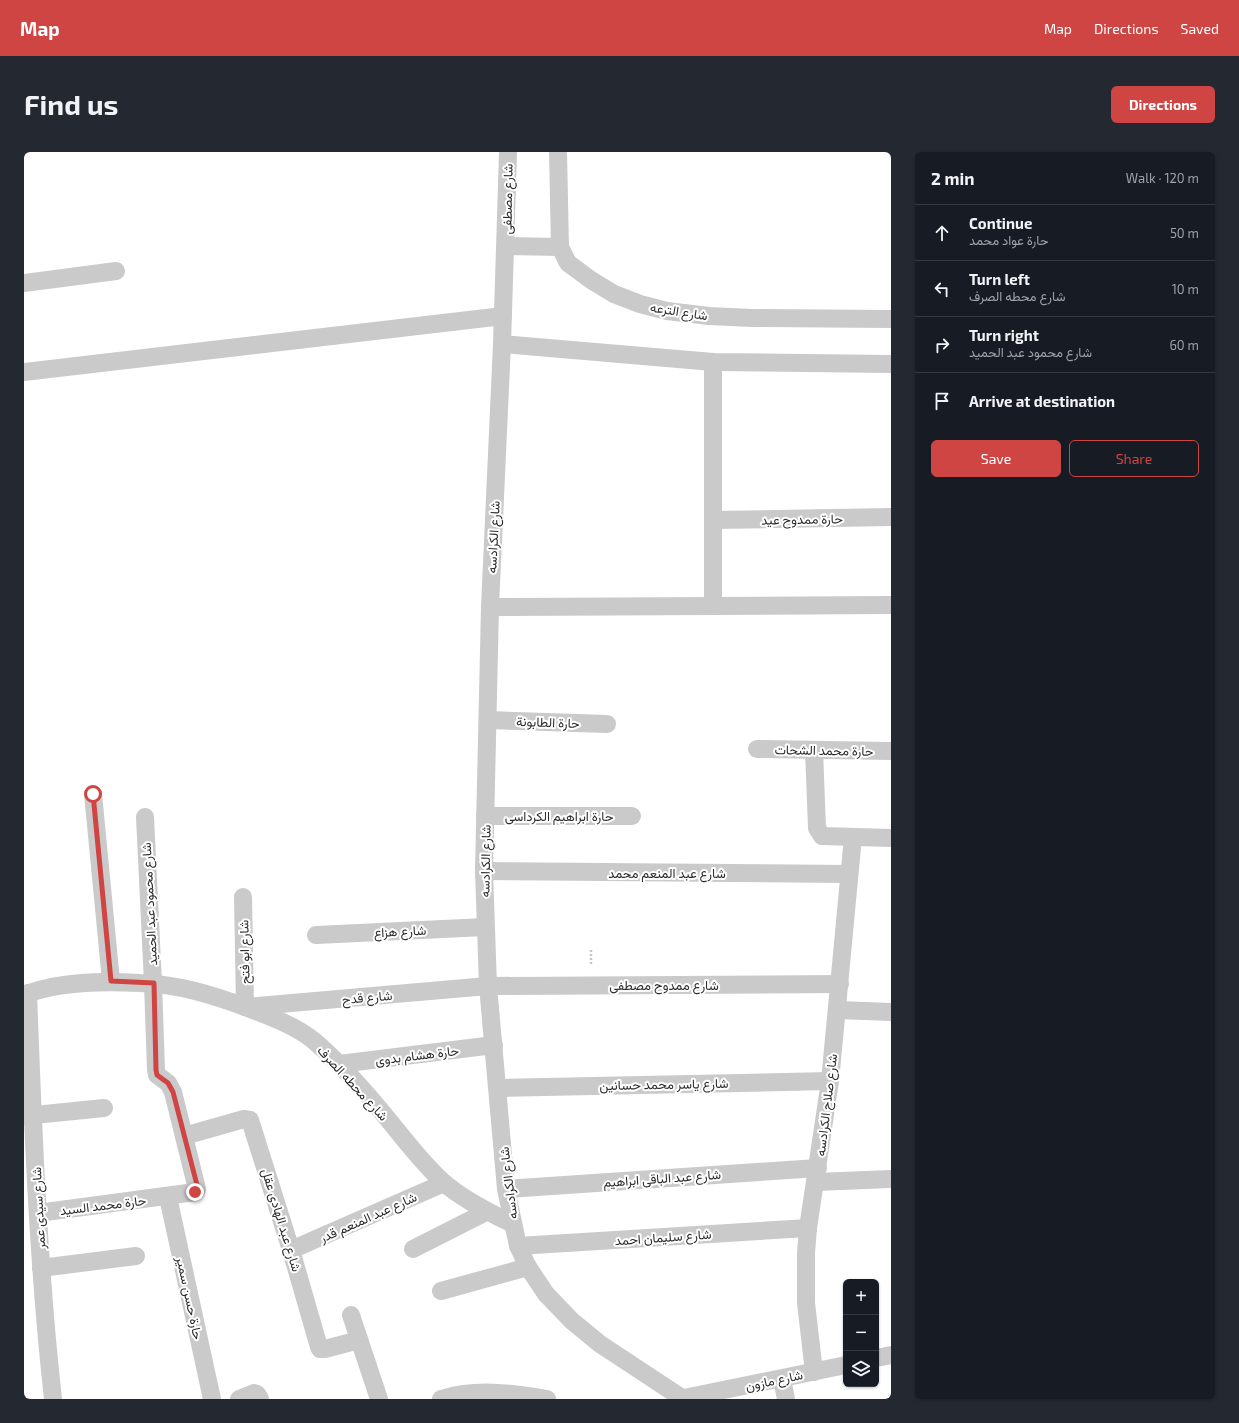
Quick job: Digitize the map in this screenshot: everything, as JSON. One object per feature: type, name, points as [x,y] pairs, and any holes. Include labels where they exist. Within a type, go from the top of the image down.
[{"type":"street","name":"شارع مصطفى","points":[[506,246],[508,152]]},
{"type":"street","name":"شارع الترعه","points":[[558,152],[560,247],[568,263],[591,280],[621,296],[640,304],[667,311],[752,318],[891,318]]},
{"type":"street","points":[[506,246],[560,247]]},
{"type":"street","name":"شارع الكرادسه","points":[[506,246],[490,608],[484,871],[488,986],[499,1088],[506,1189],[518,1246],[528,1267],[546,1294],[572,1321],[600,1344],[681,1399]]},
{"type":"street","points":[[24,282],[116,271]]},
{"type":"street","points":[[24,372],[503,316]]},
{"type":"street","points":[[502,344],[713,362],[891,364]]},
{"type":"street","points":[[713,362],[713,605]]},
{"type":"street","name":"حارة ممدوح عيد","points":[[713,520],[891,517]]},
{"type":"street","points":[[490,608],[713,605],[891,605]]},
{"type":"street","name":"حارة الطابونة","points":[[488,720],[607,724]]},
{"type":"street","name":"حارة محمد الشحات","points":[[757,749],[891,751]]},
{"type":"street","points":[[814,750],[817,828],[819,833],[822,836],[891,838]]},
{"type":"street","points":[[93,794],[111,981]]},
{"type":"street","name":"حارة ابراهيم الكرداسى","points":[[485,816],[632,816]]},
{"type":"street","name":"شارع محمود عبد الحميد","points":[[145,817],[154,983],[156,1070],[157,1075],[171,1087],[197,1189],[195,1192],[168,1197]]},
{"type":"street","name":"شارع صلاح الكرادسه","points":[[814,1372],[806,1303],[805,1278],[808,1228],[830,1081],[838,1010],[852,837]]},
{"type":"street","name":"شارع عبد المنعم محمد","points":[[484,871],[849,874]]},
{"type":"street","name":"شارع ابو فتح","points":[[243,897],[245,1007]]},
{"type":"street","name":"شارع هزاع","points":[[316,935],[485,927]]},
{"type":"street","name":"شارع محطه الصرف","points":[[26,994],[71,984],[111,981],[154,983],[187,988],[220,997],[280,1020],[312,1039],[339,1064],[381,1110],[417,1156],[444,1183],[486,1212],[513,1224]]},
{"type":"street","name":"شارع ممدوح مصطفى","points":[[488,986],[840,984]]},
{"type":"street","name":"شارع قدح","points":[[245,1007],[488,986]]},
{"type":"street","name":"شارع سيدى عمر","points":[[26,994],[28,1115],[33,1208],[41,1268],[53,1399]]},
{"type":"street","points":[[838,1010],[891,1012]]},
{"type":"street","name":"حارة هشام بدوى","points":[[339,1064],[494,1045]]},
{"type":"street","name":"شارع ياسر محمد حسانين","points":[[499,1088],[830,1081]]},
{"type":"street","points":[[28,1115],[104,1108]]},
{"type":"street","name":"شارع عبد الهادى عقل","points":[[184,1136],[244,1119],[250,1120],[291,1250],[320,1349],[359,1340]]},
{"type":"street","name":"شارع عبد الباقى ابراهيم","points":[[506,1189],[817,1175],[891,1178]]},
{"type":"street","name":"شارع عبد المنعم قدر","points":[[291,1250],[444,1183]]},
{"type":"street","name":"حارة محمد السيد","points":[[33,1208],[168,1197]]},
{"type":"street","name":"حارة حسن سمير","points":[[168,1197],[212,1399]]},
{"type":"street","points":[[413,1250],[486,1212]]},
{"type":"street","name":"شارع سليمان احمد","points":[[518,1246],[808,1228]]},
{"type":"street","points":[[41,1268],[136,1256]]},
{"type":"street","points":[[441,1291],[528,1267]]},
{"type":"street","points":[[350,1315],[379,1399]]},
{"type":"street","points":[[879,1357],[891,1355]]},
{"type":"street","name":"شارع مازون","points":[[681,1399],[843,1366]]},
{"type":"street","points":[[782,1379],[786,1399]]},
{"type":"street","points":[[444,1398],[494,1392],[547,1399]]},
{"type":"street","points":[[239,1399],[254,1393],[257,1394],[260,1399]]},
{"type":"route","points":[[93,794],[111,981],[154,983],[156,1070],[157,1075],[168,1083],[173,1092],[197,1185],[195,1192]]}]
